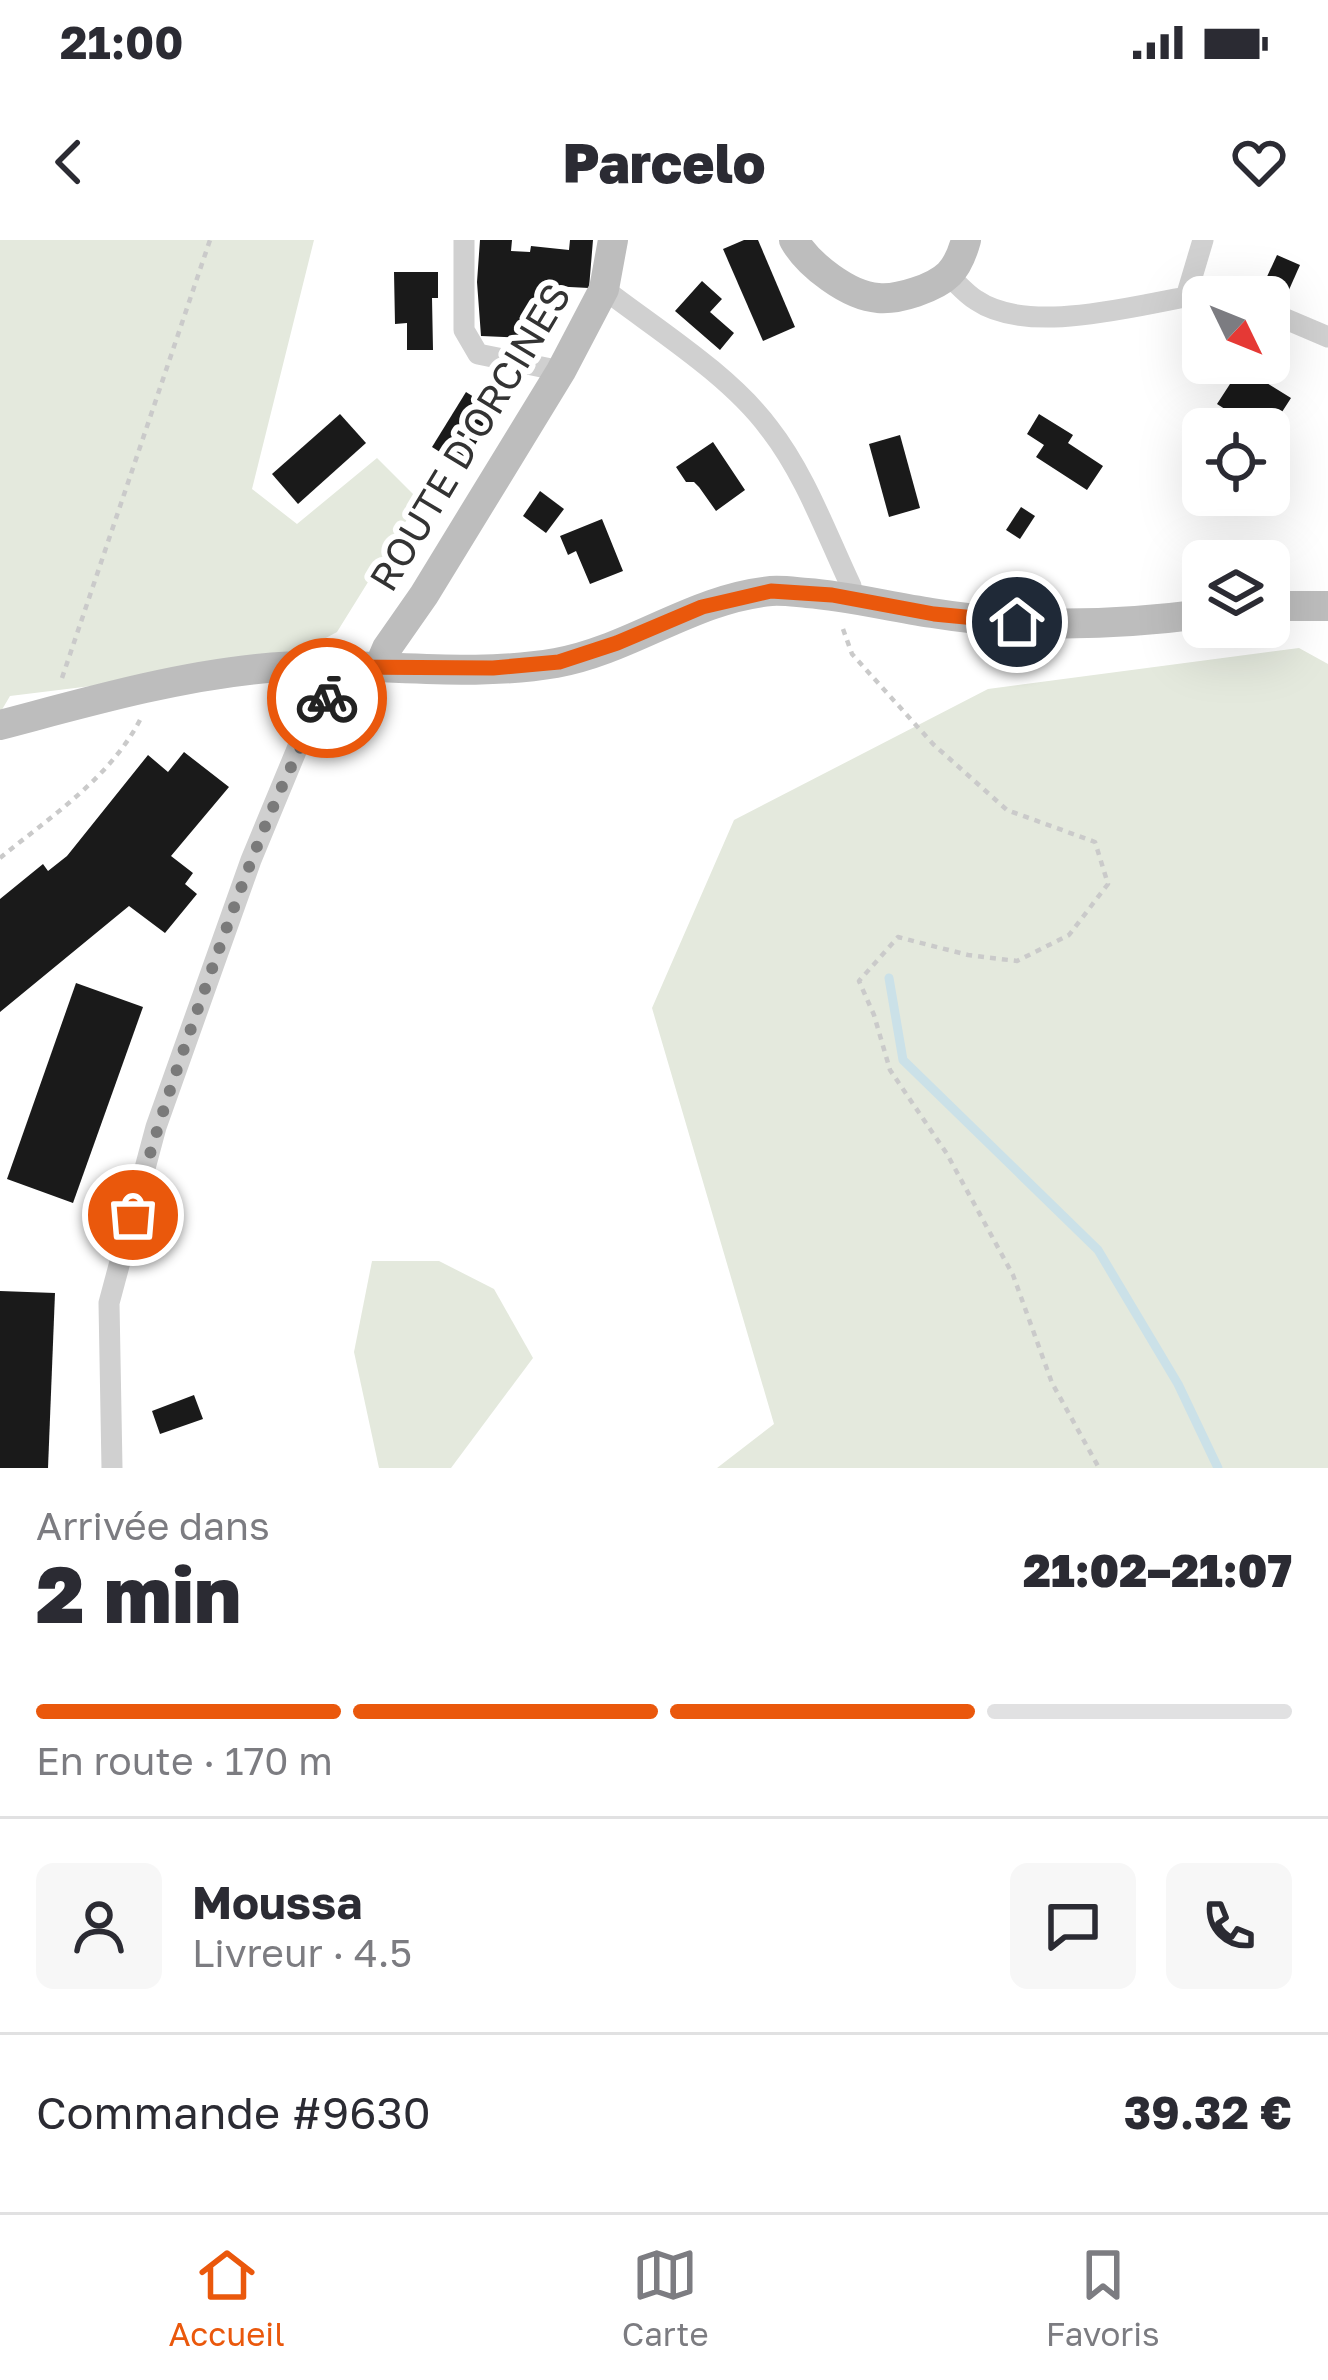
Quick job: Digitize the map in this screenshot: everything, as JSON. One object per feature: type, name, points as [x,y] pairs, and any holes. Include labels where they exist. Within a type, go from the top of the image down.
[{"type":"street","points":[[464,240],[464,330],[478,355],[561,371]]},
{"type":"street","name":"ROUTE D'ORCINES","points":[[379,667],[561,371],[604,290],[614,240]]},
{"type":"street","points":[[794,240],[801,252],[839,284],[876,298],[910,295],[956,252],[977,302],[1013,316],[1087,315],[1182,299]]},
{"type":"street","points":[[1198,276],[1203,240]]},
{"type":"street","points":[[604,290],[722,380],[769,427],[803,485],[851,586],[842,596]]},
{"type":"street","points":[[1290,322],[1328,337]]},
{"type":"street","points":[[0,725],[259,668],[493,668],[559,662],[702,607],[771,591],[842,596],[934,614],[1058,626],[1182,617]]},
{"type":"street","points":[[1290,606],[1328,606]]},
{"type":"street","points":[[112,1468],[109,1303],[156,1127],[258,842],[297,749],[344,667]]},
{"type":"path","points":[[51,712],[210,240]]},
{"type":"path","points":[[842,596],[852,654],[933,744],[1006,810],[1095,842],[1108,884],[1069,935],[1017,961],[968,955],[898,937],[859,981],[890,1070],[947,1154],[1013,1275],[1052,1383],[1100,1468]]},
{"type":"path","points":[[0,858],[100,774],[137,725],[152,688]]},
{"type":"shaded area","points":[[0,240],[314,240],[252,489],[297,524],[377,458],[419,500],[337,632],[279,663],[10,696],[0,713]]},
{"type":"shaded area","points":[[1299,648],[1328,664],[1328,1468],[717,1468],[774,1424],[652,1008],[734,820],[988,689]]},
{"type":"shaded area","points":[[372,1261],[439,1261],[494,1289],[533,1358],[451,1468],[379,1468],[354,1352]]},
{"type":"building","points":[[480,240],[512,240],[511,251],[530,252],[531,246],[569,250],[570,240],[593,240],[589,288],[550,286],[545,339],[481,336]]},
{"type":"building","points":[[758,240],[795,327],[763,341],[723,249]]},
{"type":"building","points":[[1277,255],[1300,265],[1290,288],[1290,276],[1267,276]]},
{"type":"building","points":[[394,272],[438,272],[438,298],[432,298],[433,350],[407,350],[407,323],[395,324]]},
{"type":"building","points":[[702,281],[722,299],[710,312],[734,333],[720,350],[675,311]]},
{"type":"building","points":[[1230,384],[1268,384],[1291,398],[1285,408],[1223,408],[1217,404]]},
{"type":"building","points":[[466,392],[496,411],[462,466],[432,447]]},
{"type":"building","points":[[340,414],[366,443],[298,504],[272,474]]},
{"type":"building","points":[[1039,414],[1073,435],[1068,443],[1103,466],[1087,490],[1036,457],[1044,445],[1027,434]]},
{"type":"building","points":[[900,435],[920,508],[889,517],[869,444]]},
{"type":"building","points":[[713,442],[745,490],[716,511],[676,467]]},
{"type":"building","points":[[540,491],[564,509],[546,533],[523,516]]},
{"type":"building","points":[[1021,507],[1035,516],[1020,539],[1006,530]]},
{"type":"building","points":[[602,519],[623,571],[590,584],[576,551],[568,555],[560,536]]},
{"type":"building","points":[[184,752],[229,787],[171,856],[193,873],[185,884],[197,894],[165,933],[129,906],[0,1012],[0,899],[43,864],[48,871],[67,856],[148,755],[168,772]]},
{"type":"building","points":[[76,983],[143,1007],[73,1203],[7,1179]]},
{"type":"building","points":[[0,1291],[55,1293],[48,1468],[0,1468]]},
{"type":"building","points":[[194,1395],[203,1419],[160,1434],[152,1411]]},
{"type":"waterway","points":[[889,978],[903,1060],[1098,1250],[1178,1384],[1218,1468]]},
{"type":"way so far","points":[[133,1215],[156,1127],[251,860],[297,749],[327,698]]},
{"type":"route","points":[[327,698],[344,667],[493,668],[559,662],[702,607],[771,591],[832,595],[934,614],[1017,622]]}]
